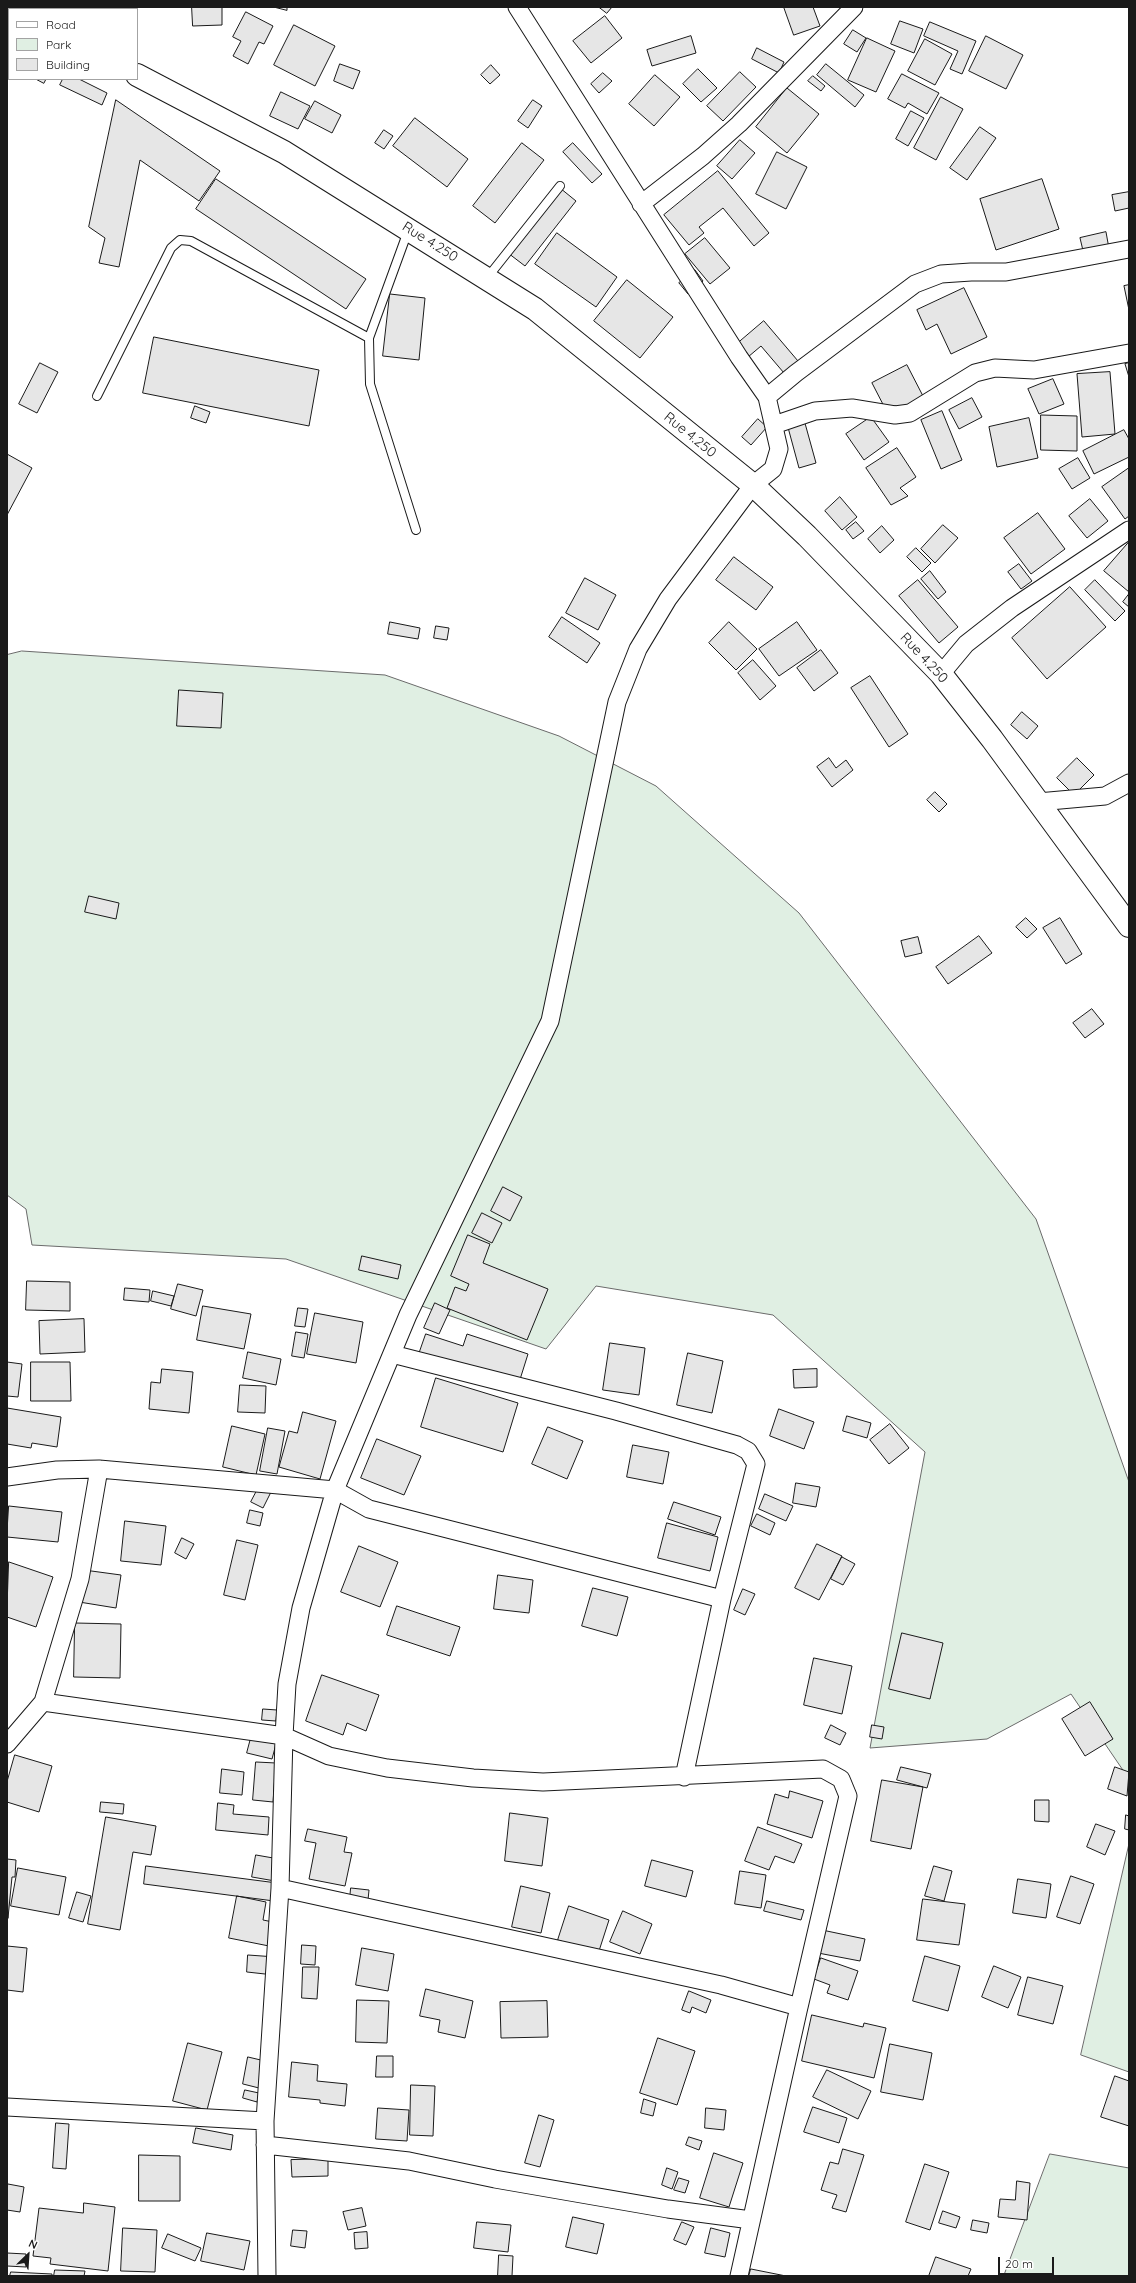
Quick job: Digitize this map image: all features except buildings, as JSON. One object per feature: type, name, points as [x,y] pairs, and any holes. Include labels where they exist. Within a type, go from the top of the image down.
[{"type":"main road","name":"Rue 4.250","points":[[138,76],[284,152],[409,229],[534,309],[753,485],[808,536],[941,674],[1038,802],[1129,926]]},
{"type":"street","points":[[267,2276],[265,2121],[280,1888],[284,1736],[287,1684],[301,1608],[335,1490],[408,1315],[550,1021],[617,702],[638,649],[668,599],[753,485],[773,469],[779,449],[767,397],[739,357],[517,7]]},
{"type":"street","points":[[641,204],[703,156],[739,124],[854,7]]},
{"type":"street","points":[[767,397],[796,373],[915,284],[941,274],[1006,272],[1129,249]]},
{"type":"street","points":[[774,425],[822,411],[852,408],[895,415],[910,413],[975,373],[995,368],[1034,370],[1129,353]]},
{"type":"street","points":[[941,674],[966,644],[1012,608],[1129,530]]},
{"type":"street","points":[[1038,802],[1105,796],[1129,783]]},
{"type":"street","points":[[392,1354],[616,1411],[737,1445],[748,1451],[756,1464],[722,1599],[684,1777]]},
{"type":"street","points":[[7,1477],[58,1470],[99,1469],[335,1490],[369,1509],[722,1599]]},
{"type":"street","points":[[7,1744],[43,1702],[80,1579],[99,1469]]},
{"type":"street","points":[[43,1702],[284,1736],[329,1756],[387,1768],[473,1778],[543,1782],[684,1777],[823,1769],[841,1779],[848,1796],[739,2276]]},
{"type":"street","points":[[280,1888],[713,1984],[799,2007]]},
{"type":"street","points":[[7,2106],[265,2121]]},
{"type":"street","points":[[265,2146],[409,2161],[495,2179],[668,2209],[751,2220]]},
{"type":"lane","points":[[487,278],[560,186]]},
{"type":"lane","points":[[409,229],[369,338],[370,384],[416,530]]},
{"type":"lane","points":[[97,396],[171,248],[180,240],[191,242],[369,338]]},
{"type":"green space","points":[[22,651],[385,675],[559,736],[656,786],[799,913],[1036,1219],[1129,1482],[1129,1779],[1071,1694],[987,1739],[870,1748],[925,1452],[773,1315],[596,1286],[546,1349],[286,1259],[32,1245],[26,1209],[7,1195],[7,655]]},
{"type":"green space","points":[[1129,1844],[1129,2072],[1081,2055]]},
{"type":"green space","points":[[1050,2154],[1129,2168],[1129,2276],[1004,2276]]}]
